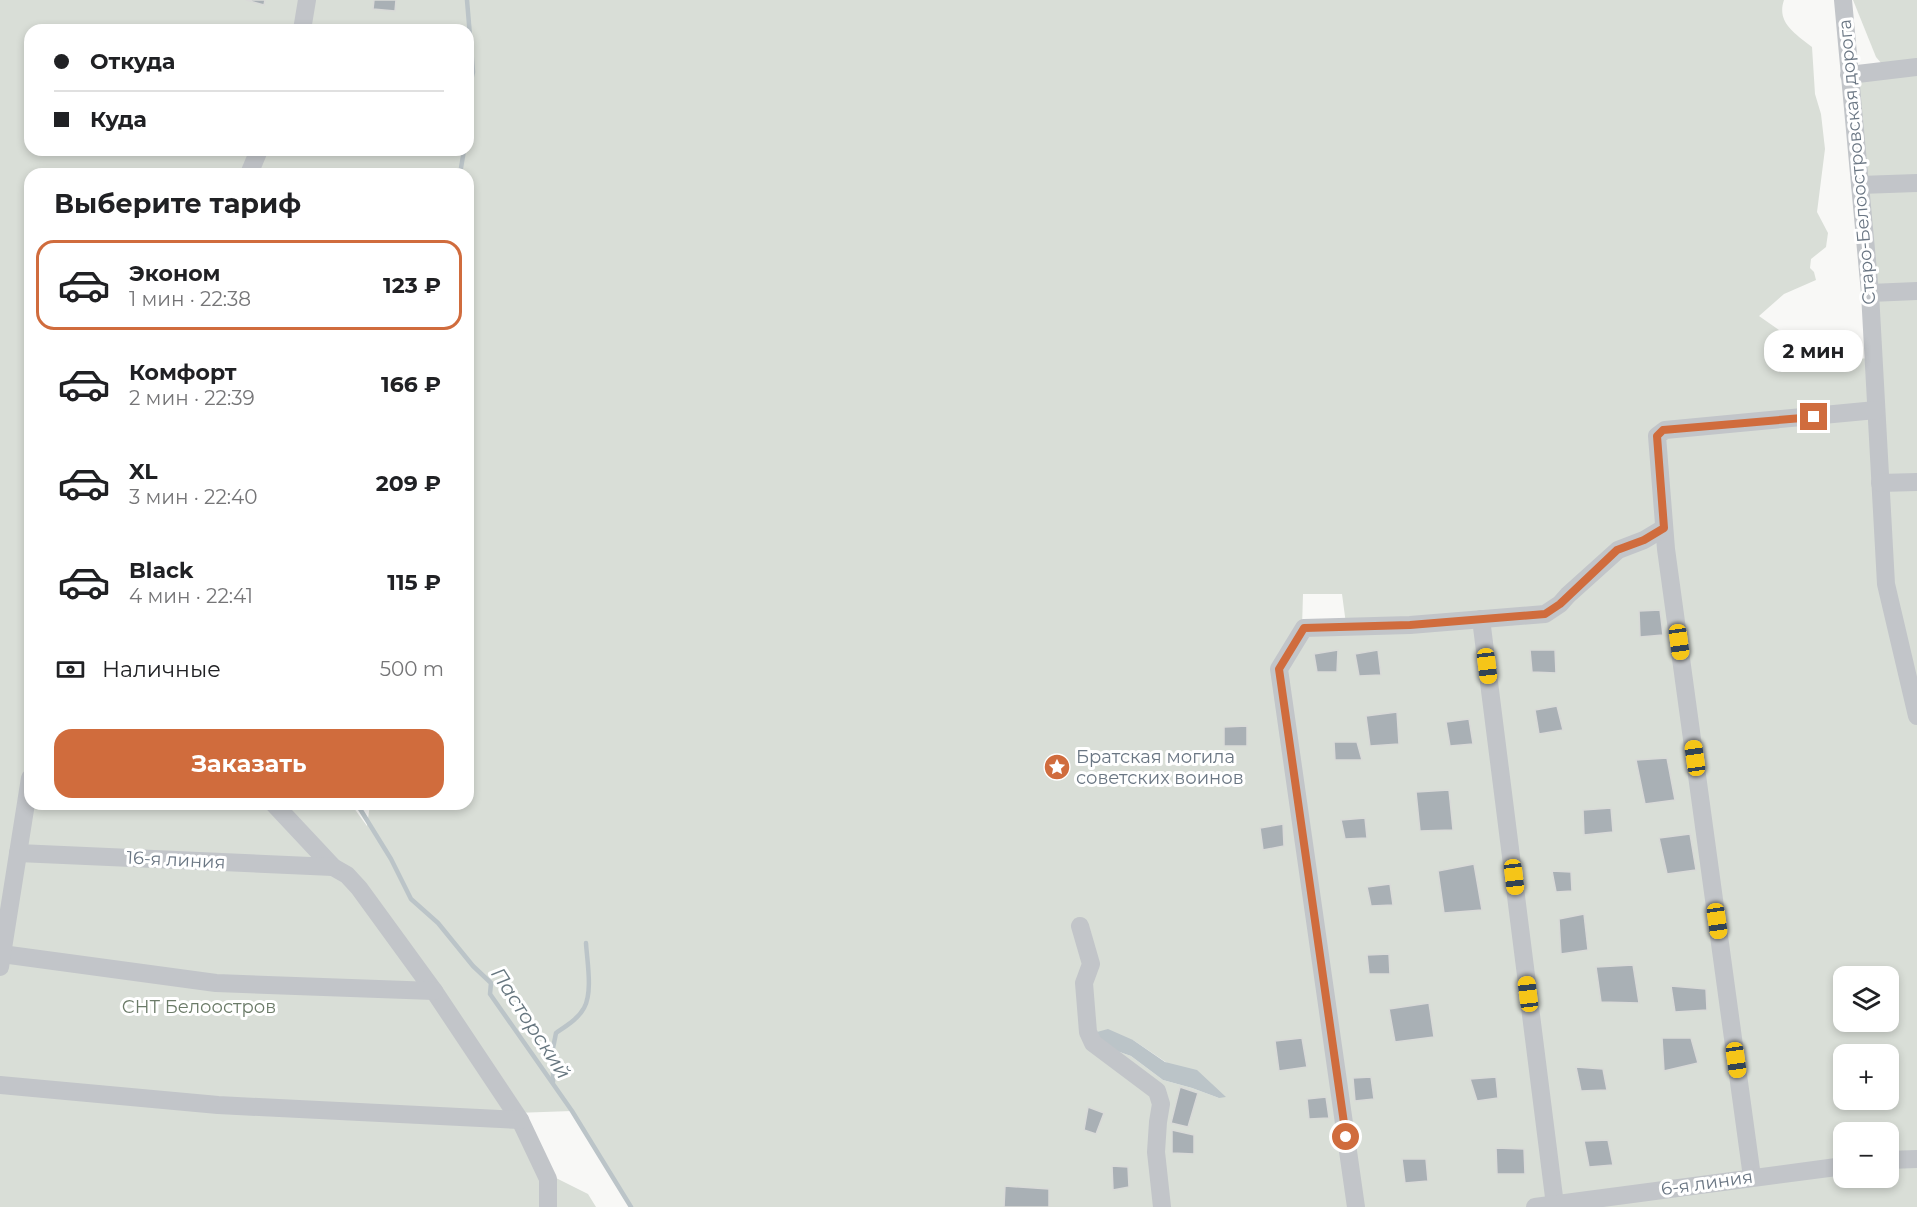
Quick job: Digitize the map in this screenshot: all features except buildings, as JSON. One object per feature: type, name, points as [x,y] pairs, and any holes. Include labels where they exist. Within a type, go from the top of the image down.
[{"type":"street","points":[[303,24],[307,0]]},
{"type":"street","name":"Старо-Белоостровская дорога","points":[[1843,0],[1870,293],[1886,584],[1912,679],[1917,716]]},
{"type":"street","points":[[1849,75],[1917,67]]},
{"type":"street","points":[[1860,185],[1917,183]]},
{"type":"street","points":[[1870,293],[1917,291]]},
{"type":"street","points":[[1752,1177],[1664,528],[1657,436],[1663,430],[1876,410]]},
{"type":"street","points":[[1880,483],[1917,482]]},
{"type":"street","points":[[1356,1207],[1279,669],[1304,628],[1410,625],[1545,614],[1560,604],[1617,550],[1644,540],[1664,528]]},
{"type":"street","points":[[1481,619],[1555,1205]]},
{"type":"street","points":[[25,810],[1,961],[216,983],[434,991]]},
{"type":"street","points":[[280,810],[333,867],[347,875],[359,888],[434,991],[520,1120],[548,1179],[548,1207]]},
{"type":"street","name":"16-я линия","points":[[18,853],[333,867]]},
{"type":"street","points":[[1080,926],[1091,964],[1084,983],[1088,1032],[1093,1043],[1157,1091],[1161,1104],[1156,1152],[1162,1207]]},
{"type":"street","points":[[0,1085],[218,1105],[520,1120]]},
{"type":"street","points":[[1899,1160],[1917,1159]]},
{"type":"street","name":"6-я линия","points":[[1536,1207],[1833,1167]]},
{"type":"green space","name":"СНТ Белоостров","points":[[0,0],[1784,0],[1782,8],[1785,22],[1812,47],[1815,94],[1821,114],[1825,149],[1817,212],[1828,233],[1826,247],[1811,259],[1810,268],[1816,280],[1784,294],[1759,316],[1779,330],[1782,362],[1873,358],[1854,75],[1917,67],[1917,1207],[631,1207],[572,1111],[515,1113],[546,1173],[588,1194],[596,1207],[0,1207]],"holes":[[[1303,594],[1342,594],[1346,624],[1302,628]],[[1133,1040],[1219,1098],[1163,1080],[1131,1056],[1111,1049]]]},
{"type":"green space","points":[[1853,0],[1917,0],[1917,60],[1882,64],[1876,57]]},
{"type":"shaded area","points":[[1108,1029],[1133,1040],[1165,1062],[1197,1070],[1226,1097],[1219,1098],[1163,1080],[1131,1056],[1111,1049],[1097,1038],[1097,1032]]},
{"type":"waterway","name":"Пасторский","points":[[467,0],[469,24]]},
{"type":"waterway","name":"Пасторский","points":[[461,168],[463,156]]},
{"type":"waterway","name":"Пасторский","points":[[361,810],[391,859],[411,899],[438,923],[473,966],[491,983],[490,994],[572,1111],[631,1207]]},
{"type":"waterway","points":[[553,1082],[553,1048],[556,1033],[578,1016],[587,1001],[589,976],[586,943]]},
{"type":"place","name":"Братская могила советских воинов","points":[[1057,767]]},
{"type":"route","points":[[1346,1137],[1279,669],[1304,628],[1410,625],[1545,614],[1560,604],[1617,550],[1644,540],[1664,528],[1657,436],[1663,430],[1814,417]]}]
